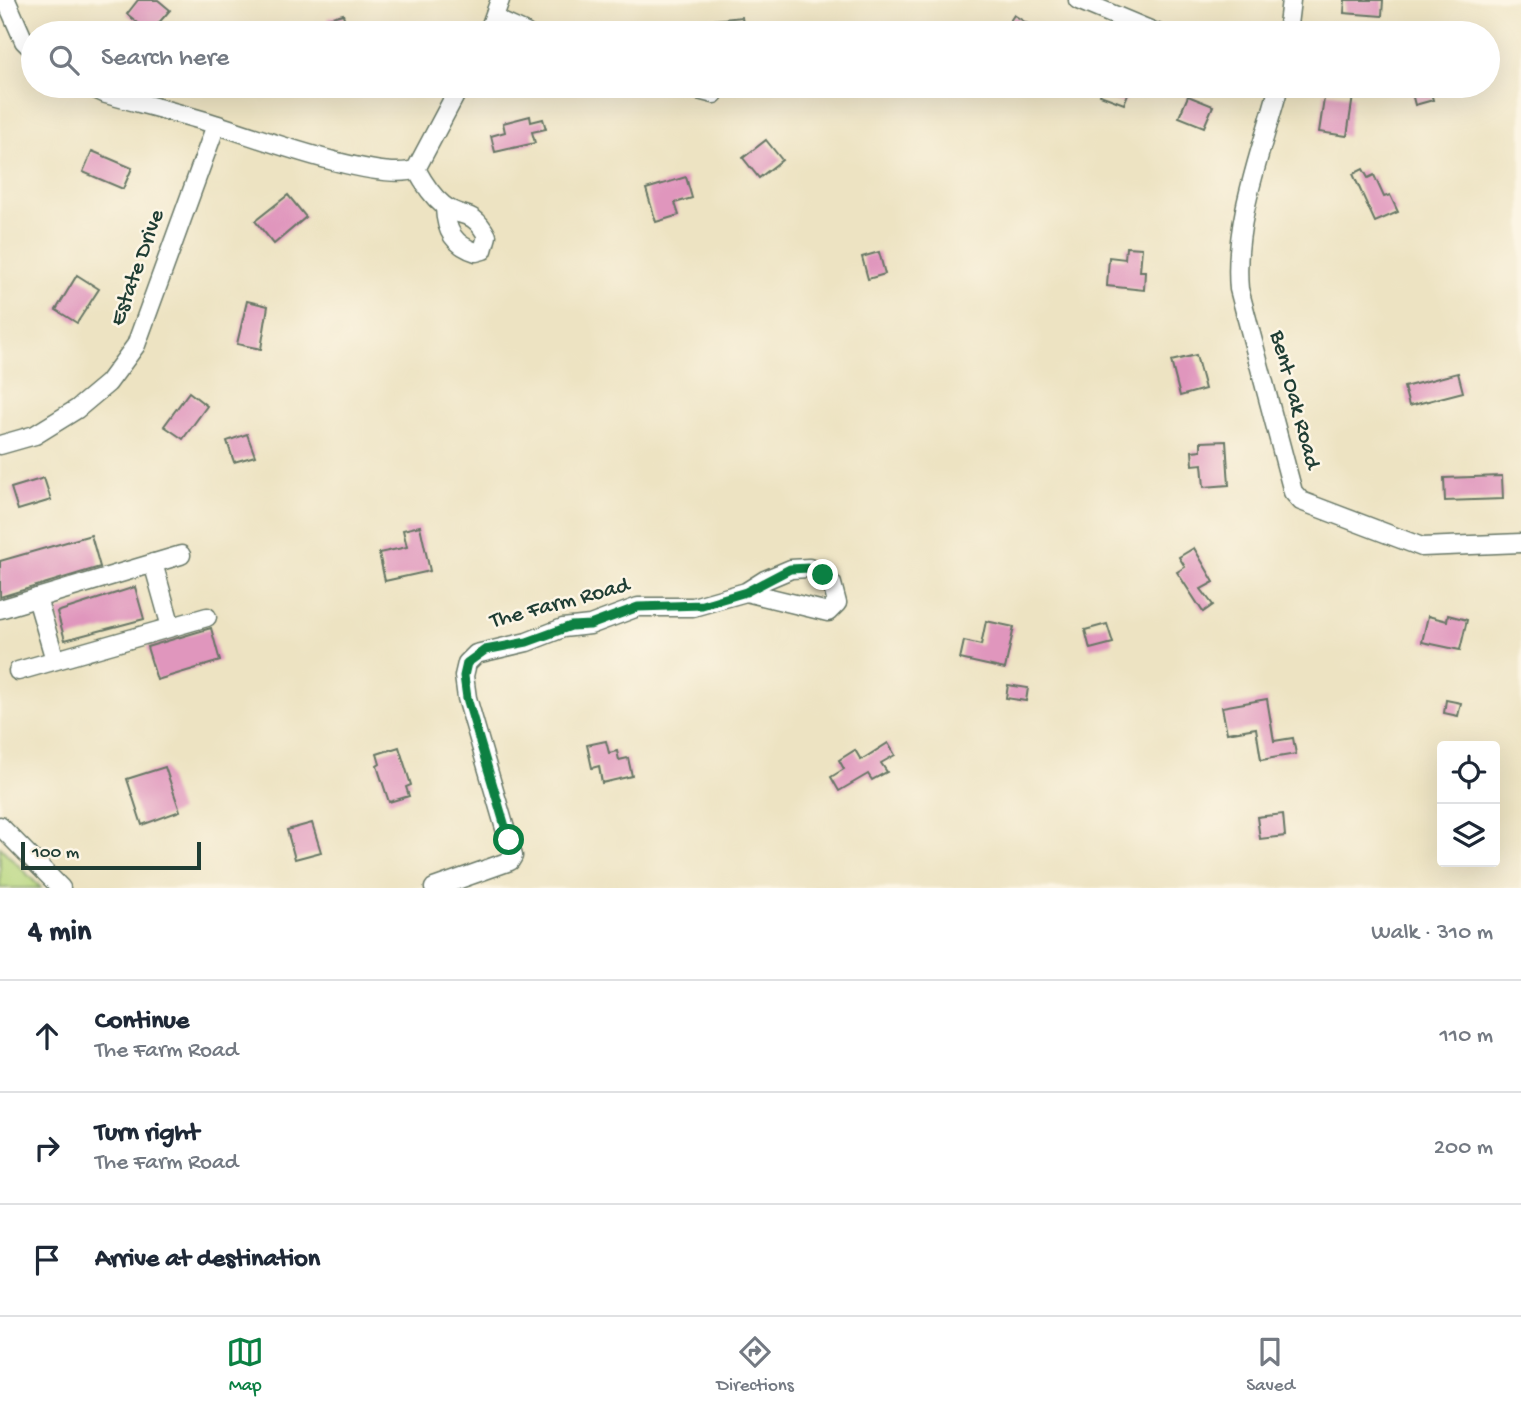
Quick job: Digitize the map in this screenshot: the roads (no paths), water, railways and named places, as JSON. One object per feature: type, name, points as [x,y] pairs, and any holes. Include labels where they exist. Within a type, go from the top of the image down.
[{"type":"street","points":[[6,0],[21,34]]},
{"type":"street","points":[[493,21],[500,0]]},
{"type":"street","points":[[1078,0],[1128,21]]},
{"type":"street","points":[[1288,21],[1290,0]]},
{"type":"street","points":[[121,98],[341,163],[406,174],[416,169],[454,98]]},
{"type":"street","name":"Bent Oak Road","points":[[1276,98],[1252,186],[1237,268],[1240,289],[1293,492],[1301,501],[1422,547],[1521,543]]},
{"type":"street","name":"Estate Drive","points":[[0,445],[35,435],[77,410],[108,383],[136,345],[216,124]]},
{"type":"street","points":[[416,169],[445,208]]},
{"type":"street","points":[[0,609],[180,555]]},
{"type":"street","points":[[153,564],[171,628]]},
{"type":"street","name":"The Farm Road","points":[[434,888],[510,861],[513,856],[467,698],[464,676],[467,663],[476,654],[527,642],[563,628],[590,625],[638,607],[693,607],[746,592]]},
{"type":"street","points":[[37,598],[55,660]]},
{"type":"street","points":[[18,671],[207,617]]},
{"type":"street","points":[[0,826],[61,888]]}]
